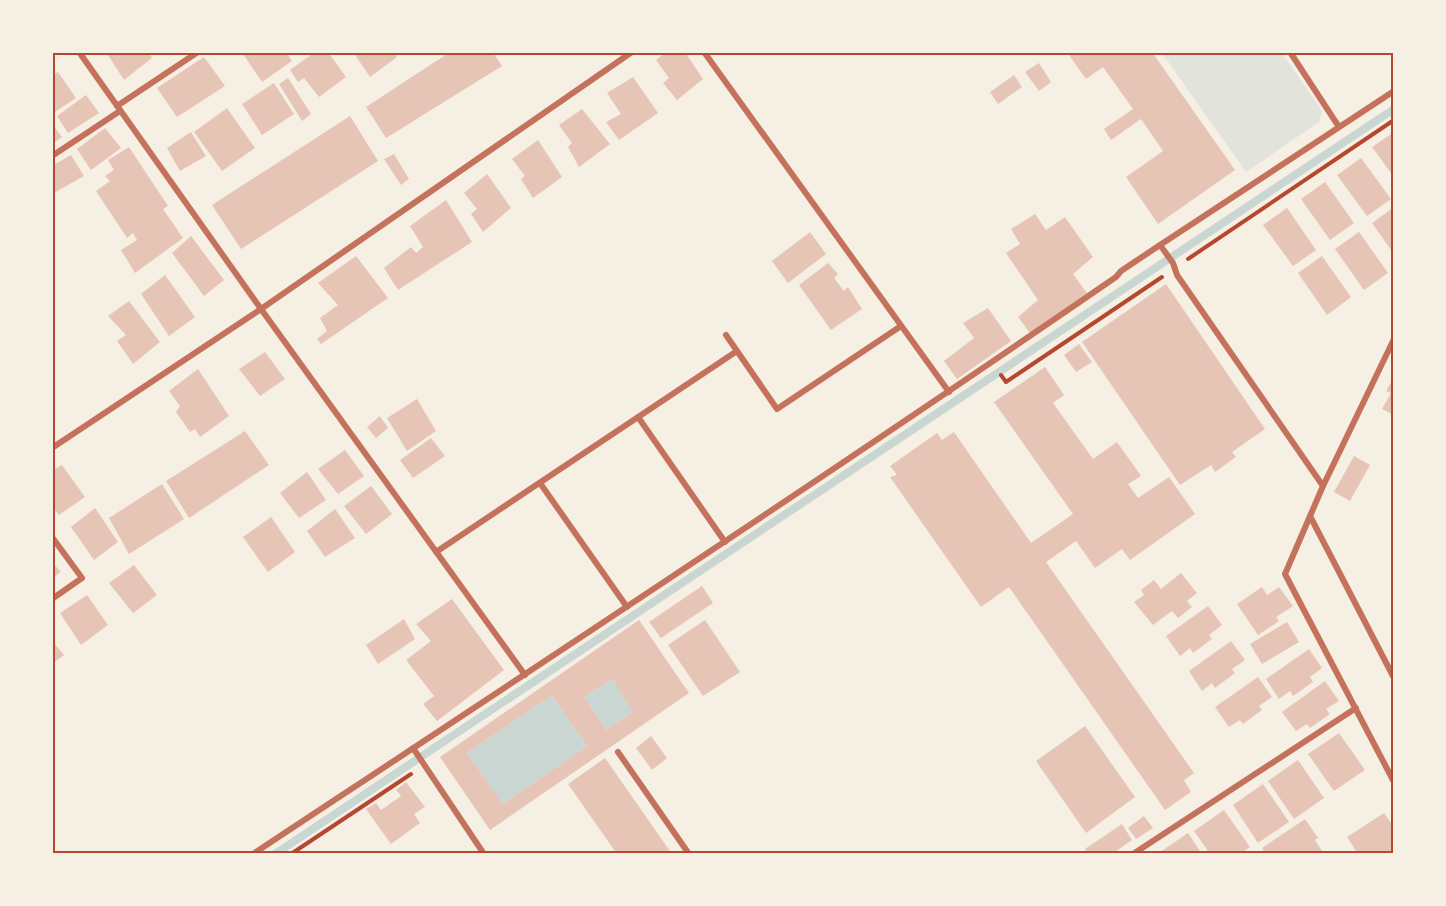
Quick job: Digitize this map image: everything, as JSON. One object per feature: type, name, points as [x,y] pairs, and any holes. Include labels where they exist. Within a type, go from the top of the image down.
[{"type":"street","points":[[79,52],[525,675]]},
{"type":"street","points":[[52,156],[198,52]]},
{"type":"street","points":[[52,448],[261,309],[632,52]]},
{"type":"street","points":[[704,52],[949,392]]},
{"type":"street","points":[[1290,52],[1339,127]]},
{"type":"street","points":[[253,854],[415,751],[949,392],[1116,277],[1121,271],[1394,91]]},
{"type":"street","points":[[1160,245],[1174,266],[1176,275],[1323,486]]},
{"type":"street","points":[[726,335],[777,409],[902,326]]},
{"type":"street","points":[[1394,339],[1323,486],[1285,574],[1394,782]]},
{"type":"street","points":[[436,552],[737,351]]},
{"type":"street","points":[[638,417],[725,542]]},
{"type":"street","points":[[540,483],[627,607]]},
{"type":"street","points":[[1310,516],[1394,678]]},
{"type":"street","points":[[52,537],[82,579],[52,599]]},
{"type":"street","points":[[1133,854],[1356,708]]},
{"type":"street","points":[[415,751],[484,854]]},
{"type":"street","points":[[618,752],[689,854]]},
{"type":"path","points":[[1001,376],[1006,382],[1174,266],[1394,120]]},
{"type":"path","points":[[291,854],[424,764]]},
{"type":"shaded area","points":[[1162,53],[1282,53],[1322,111],[1319,122],[1246,172]]},
{"type":"shaded area","points":[[612,679],[633,712],[606,730],[584,697]]},
{"type":"shaded area","points":[[552,695],[587,746],[503,804],[467,753]]},
{"type":"building","points":[[106,52],[149,52],[152,58],[124,80]]},
{"type":"building","points":[[244,52],[286,52],[292,61],[262,82],[243,54]]},
{"type":"building","points":[[315,52],[328,52],[346,77],[319,97],[304,78],[298,82],[290,70]]},
{"type":"building","points":[[353,52],[393,52],[397,57],[370,77]]},
{"type":"building","points":[[450,52],[493,52],[502,66],[386,138],[366,107]]},
{"type":"building","points":[[667,52],[685,52],[703,79],[677,100],[663,83],[669,78],[656,60]]},
{"type":"building","points":[[1067,52],[1152,52],[1235,170],[1158,224],[1126,177],[1163,151],[1141,119],[1111,140],[1104,129],[1133,109],[1103,67],[1086,79]]},
{"type":"building","points":[[204,57],[225,86],[177,117],[157,88]]},
{"type":"building","points":[[1039,63],[1051,82],[1039,91],[1025,72]]},
{"type":"building","points":[[58,72],[76,98],[52,114],[52,75]]},
{"type":"building","points":[[1014,75],[1022,87],[998,104],[990,92]]},
{"type":"building","points":[[633,77],[658,113],[619,140],[606,122],[621,114],[607,93]]},
{"type":"building","points":[[288,78],[311,114],[302,121],[279,84]]},
{"type":"building","points":[[274,83],[294,114],[262,135],[242,104]]},
{"type":"building","points":[[86,95],[99,113],[68,133],[57,116]]},
{"type":"building","points":[[227,108],[255,148],[222,171],[194,132]]},
{"type":"building","points":[[582,109],[610,144],[579,167],[568,147],[572,143],[559,125]]},
{"type":"building","points":[[350,116],[378,161],[241,249],[212,205]]},
{"type":"building","points":[[52,124],[62,137],[52,144]]},
{"type":"building","points":[[105,128],[121,148],[91,170],[77,149]]},
{"type":"building","points":[[191,132],[206,156],[180,171],[167,148]]},
{"type":"building","points":[[1394,132],[1394,177],[1372,147]]},
{"type":"building","points":[[538,140],[562,177],[533,198],[521,179],[525,176],[512,159]]},
{"type":"building","points":[[129,147],[168,206],[163,209],[183,238],[135,273],[121,250],[137,240],[133,233],[127,238],[96,191],[110,181],[105,176],[114,170],[108,160]]},
{"type":"building","points":[[394,154],[409,179],[401,185],[384,159]]},
{"type":"building","points":[[71,155],[84,176],[52,194],[52,166]]},
{"type":"building","points":[[1361,158],[1391,199],[1367,216],[1337,175]]},
{"type":"building","points":[[487,174],[511,208],[483,232],[471,214],[477,209],[464,193]]},
{"type":"building","points":[[1325,182],[1354,223],[1330,240],[1301,199]]},
{"type":"building","points":[[446,200],[472,242],[398,290],[384,268],[411,247],[416,253],[423,247],[410,226]]},
{"type":"building","points":[[1394,207],[1394,254],[1372,223]]},
{"type":"building","points":[[1287,208],[1316,250],[1293,266],[1263,225]]},
{"type":"building","points":[[1035,214],[1046,230],[1065,217],[1093,257],[1073,274],[1087,293],[1030,333],[1018,317],[1038,300],[1006,253],[1020,244],[1011,229]]},
{"type":"building","points":[[810,232],[826,254],[788,283],[772,261]]},
{"type":"building","points":[[1359,232],[1388,273],[1364,290],[1335,249]]},
{"type":"building","points":[[191,236],[224,280],[204,296],[172,253]]},
{"type":"building","points":[[356,256],[388,298],[321,344],[317,339],[327,331],[320,318],[338,305],[318,283]]},
{"type":"building","points":[[1322,256],[1351,297],[1327,315],[1298,273]]},
{"type":"building","points":[[828,263],[838,274],[834,278],[844,291],[848,287],[862,309],[831,330],[799,285]]},
{"type":"building","points":[[165,275],[195,317],[169,336],[141,294]]},
{"type":"building","points":[[1166,284],[1265,429],[1232,452],[1236,457],[1215,472],[1211,465],[1180,485],[1082,342]]},
{"type":"building","points":[[129,301],[160,342],[133,364],[117,341],[126,335],[108,316]]},
{"type":"building","points":[[988,308],[1011,341],[957,379],[944,361],[974,338],[963,323]]},
{"type":"building","points":[[1079,344],[1092,362],[1076,372],[1064,355]]},
{"type":"building","points":[[265,352],[285,379],[260,396],[239,369]]},
{"type":"building","points":[[1045,367],[1064,395],[1053,403],[1093,459],[1117,442],[1141,476],[1128,484],[1138,498],[1169,477],[1195,514],[1130,560],[1122,549],[1095,568],[1076,541],[1046,562],[1194,773],[1184,780],[1191,792],[1165,810],[1009,587],[981,607],[890,477],[897,475],[890,466],[937,433],[942,440],[954,432],[1031,543],[1073,514],[994,402]]},
{"type":"building","points":[[198,369],[229,416],[200,437],[195,429],[190,432],[176,412],[180,406],[169,391]]},
{"type":"building","points":[[1394,377],[1394,415],[1382,409],[1391,393],[1386,391]]},
{"type":"building","points":[[417,399],[436,431],[407,451],[387,418]]},
{"type":"building","points":[[380,416],[388,428],[376,438],[367,427]]},
{"type":"building","points":[[245,431],[269,465],[189,518],[166,481]]},
{"type":"building","points":[[431,438],[445,456],[413,478],[400,460]]},
{"type":"building","points":[[345,450],[364,476],[338,494],[318,469]]},
{"type":"building","points":[[1354,456],[1370,465],[1350,501],[1334,492]]},
{"type":"building","points":[[62,465],[85,497],[59,515],[52,507],[52,471]]},
{"type":"building","points":[[307,472],[326,500],[299,518],[280,493]]},
{"type":"building","points":[[162,484],[184,519],[129,554],[109,518]]},
{"type":"building","points":[[371,486],[392,514],[366,534],[344,506]]},
{"type":"building","points":[[95,508],[118,542],[94,560],[71,527]]},
{"type":"building","points":[[335,509],[355,538],[325,557],[307,531]]},
{"type":"building","points":[[271,517],[295,552],[268,572],[243,537]]},
{"type":"building","points":[[52,562],[61,572],[52,578]]},
{"type":"building","points":[[134,565],[157,595],[133,613],[109,583]]},
{"type":"building","points":[[1181,573],[1197,593],[1187,601],[1192,607],[1178,618],[1172,611],[1153,625],[1134,602],[1144,595],[1141,590],[1154,580],[1161,589]]},
{"type":"building","points":[[702,586],[713,603],[661,638],[649,622]]},
{"type":"building","points":[[1262,587],[1267,595],[1279,587],[1293,606],[1276,617],[1279,621],[1258,635],[1237,604]]},
{"type":"building","points":[[87,595],[108,625],[81,645],[60,613]]},
{"type":"building","points":[[452,599],[504,670],[437,721],[423,704],[434,696],[406,660],[431,641],[416,624]]},
{"type":"building","points":[[1208,606],[1222,625],[1209,635],[1212,639],[1193,653],[1190,648],[1180,656],[1166,636]]},
{"type":"building","points":[[404,619],[415,639],[378,664],[366,645]]},
{"type":"building","points":[[639,620],[689,693],[490,830],[440,757]],"holes":[[[612,679],[633,712],[606,730],[584,697]],[[552,695],[587,746],[503,804],[467,753]]]},
{"type":"building","points":[[705,620],[740,672],[703,696],[668,645]]},
{"type":"building","points":[[1287,622],[1299,642],[1262,664],[1250,644]]},
{"type":"building","points":[[52,641],[64,655],[52,664]]},
{"type":"building","points":[[1231,641],[1245,660],[1232,669],[1235,673],[1215,688],[1212,683],[1202,691],[1189,671]]},
{"type":"building","points":[[1309,649],[1322,668],[1310,677],[1313,682],[1293,696],[1290,691],[1279,699],[1266,679]]},
{"type":"building","points":[[1258,677],[1272,697],[1259,706],[1262,710],[1243,724],[1240,720],[1229,727],[1215,707]]},
{"type":"building","points":[[1325,681],[1339,701],[1326,709],[1330,714],[1310,728],[1307,724],[1296,731],[1282,712]]},
{"type":"building","points":[[1085,726],[1135,797],[1086,833],[1036,761]]},
{"type":"building","points":[[1339,733],[1365,770],[1334,791],[1308,754]]},
{"type":"building","points":[[651,736],[667,758],[652,770],[636,748]]},
{"type":"building","points":[[605,758],[672,854],[617,854],[568,784]]},
{"type":"building","points":[[1298,760],[1324,798],[1294,819],[1268,781]]},
{"type":"building","points":[[406,782],[425,807],[414,814],[420,823],[391,844],[366,809],[376,803],[381,810],[401,796],[396,790]]},
{"type":"building","points":[[1263,784],[1289,822],[1258,843],[1233,805]]},
{"type":"building","points":[[1224,810],[1250,847],[1240,854],[1210,854],[1194,831]]},
{"type":"building","points":[[1384,813],[1394,827],[1394,854],[1358,854],[1347,837]]},
{"type":"building","points":[[1144,816],[1153,828],[1136,839],[1128,828]]},
{"type":"building","points":[[1305,819],[1318,838],[1315,840],[1324,854],[1266,854],[1262,848]]},
{"type":"building","points":[[1122,824],[1132,840],[1112,854],[1088,854],[1085,849]]},
{"type":"building","points":[[1188,833],[1202,854],[1157,854]]},
{"type":"waterway","points":[[275,854],[1394,109]]}]
